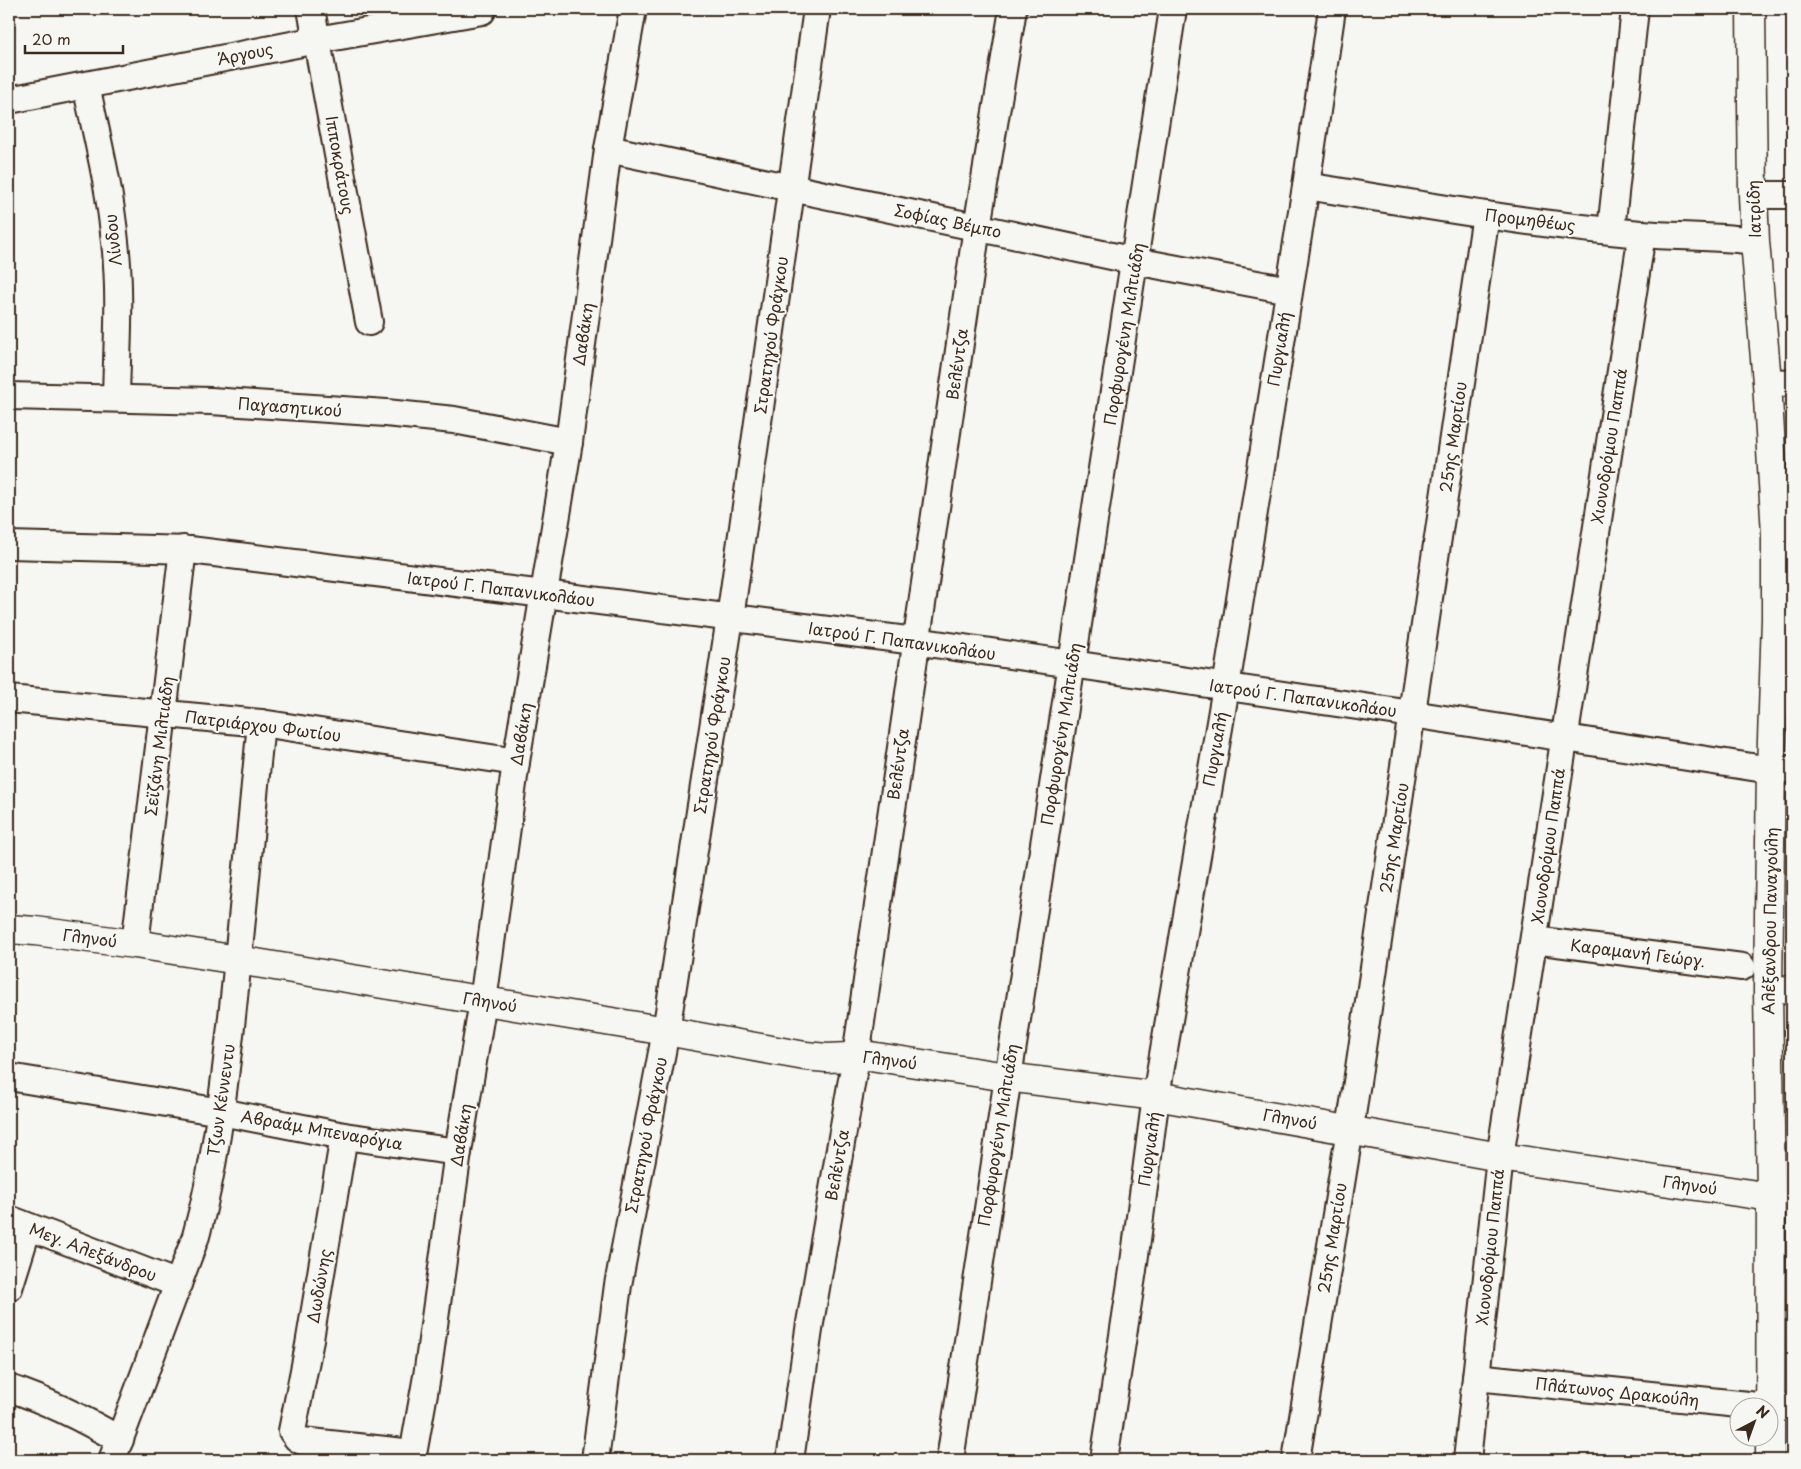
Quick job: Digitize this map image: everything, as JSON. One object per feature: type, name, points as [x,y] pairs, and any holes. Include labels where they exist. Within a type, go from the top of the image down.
[{"type":"street","name":"Ιπποκράτους","points":[[311,9],[369,322]]},
{"type":"street","name":"Δαβάκη","points":[[413,1457],[427,1376],[458,1152],[483,1001],[516,762],[569,442],[608,149],[633,9]]},
{"type":"street","name":"Στρατηγού Φράγκου","points":[[596,1460],[618,1284],[666,1031],[730,618],[817,9]]},
{"type":"street","name":"Βελέντζα","points":[[790,1460],[810,1323],[856,1056],[977,227],[1013,9]]},
{"type":"street","name":"Πορφυρογένη Μιλτιάδη","points":[[950,1460],[1007,1077],[1173,9]]},
{"type":"street","name":"Πυργιαλή","points":[[1104,1460],[1133,1270],[1156,1096],[1226,688],[1306,186],[1332,9]]},
{"type":"street","points":[[1611,230],[1635,9]]},
{"type":"street","name":"Ιατρίδη","points":[[1751,9],[1755,241],[1780,383]]},
{"type":"street","name":"Άργους","points":[[9,100],[482,10]]},
{"type":"street","name":"Λίνδου","points":[[86,85],[107,188],[115,243],[118,310],[116,398]]},
{"type":"street","name":"Σοφίας Βέμπο","points":[[608,149],[1135,261],[1289,290]]},
{"type":"street","name":"Προμηθέως","points":[[1306,186],[1486,215],[1642,234],[1755,241]]},
{"type":"street","points":[[1753,195],[1792,195]]},
{"type":"street","name":"25ης Μαρτίου","points":[[1296,1460],[1350,1129],[1486,215]]},
{"type":"street","name":"Χιονοδρόμου Παππά","points":[[1467,1460],[1500,1157],[1642,234]]},
{"type":"street","name":"Αλέξανδρου Παναγούλη","points":[[1772,1396],[1778,1186],[1782,770],[1776,619],[1784,576],[1774,487],[1780,383]]},
{"type":"street","name":"Παγασητικού","points":[[9,396],[211,401],[454,420],[569,442]]},
{"type":"street","name":"Ιατρού Γ. Παπανικολάου","points":[[9,545],[183,549],[544,594],[915,642],[1782,770]]},
{"type":"street","name":"Σεϊζάνη Μιλτιάδη","points":[[135,944],[183,549]]},
{"type":"street","name":"Πατριάρχου Φωτίου","points":[[9,699],[261,723],[516,762]]},
{"type":"street","name":"Τζων Κέννεντυ","points":[[116,1450],[196,1236],[204,1206],[221,1112],[261,723]]},
{"type":"street","name":"Γληνού","points":[[9,929],[135,944],[238,960],[812,1057],[870,1056],[1007,1077],[1156,1096],[1500,1157],[1778,1186]]},
{"type":"street","name":"Καραμανή Γεώργ.","points":[[1534,940],[1742,967]]},
{"type":"street","name":"Αβραάμ Μπεναρόγια","points":[[9,1077],[221,1112],[344,1136],[458,1152]]},
{"type":"street","name":"Δωδώνης","points":[[344,1136],[309,1345],[293,1420],[293,1435],[302,1441],[413,1457]]},
{"type":"street","points":[[9,1288],[18,1223]]},
{"type":"street","name":"Μεγ. Αλεξάνδρου","points":[[18,1223],[178,1284]]},
{"type":"street","name":"Πλάτωνος Δρακούλη","points":[[1476,1377],[1728,1403]]},
{"type":"street","points":[[9,1388],[36,1397],[78,1416],[116,1450]]},
{"type":"street","name":"Αλέξανδρου Παναγούλη","points":[[1770,1460],[1771,1446]]}]
